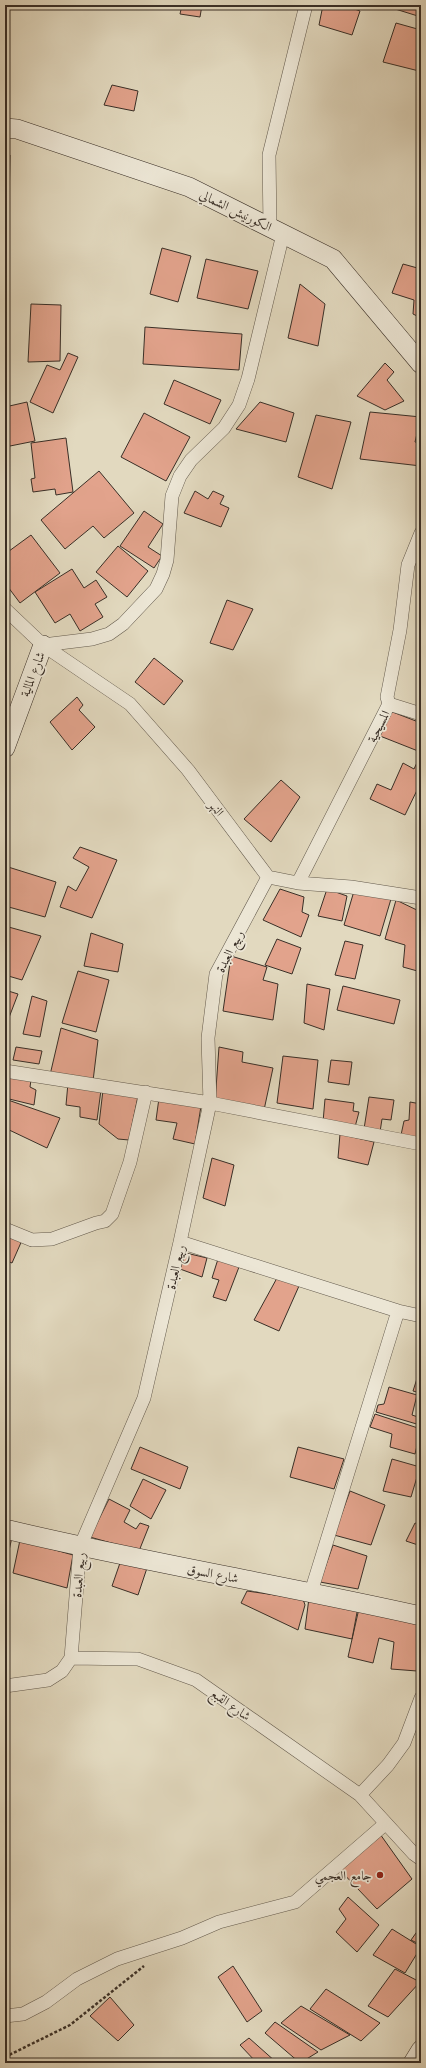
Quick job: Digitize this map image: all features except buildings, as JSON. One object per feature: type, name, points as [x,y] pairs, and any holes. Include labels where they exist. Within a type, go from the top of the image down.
[{"type":"street","points":[[43,646],[92,639],[109,634],[123,624],[156,589],[163,574],[167,560],[172,496],[180,476],[192,460],[224,428],[239,405],[248,379],[276,230],[269,155],[306,5]]},
{"type":"street","name":"الكورنيش الشمالي","points":[[5,128],[17,129],[189,187],[333,259],[421,364]]},
{"type":"street","name":"المسيحية","points":[[298,883],[389,704],[387,697],[400,630],[408,565],[421,533]]},
{"type":"street","name":"النهر","points":[[5,609],[43,646],[130,704],[188,770],[268,877]]},
{"type":"street","name":"شارع المالية","points":[[5,748],[43,646]]},
{"type":"street","points":[[389,704],[421,714]]},
{"type":"street","points":[[268,877],[298,883],[351,887],[421,898]]},
{"type":"street","name":"ربيع العبدة","points":[[71,1658],[80,1547],[144,1398],[210,1103],[208,1038],[216,974],[268,877]]},
{"type":"street","points":[[5,1071],[210,1103],[421,1144]]},
{"type":"street","points":[[5,1229],[32,1240],[52,1239],[96,1222],[105,1221],[112,1214],[130,1162],[146,1092]]},
{"type":"street","points":[[180,1242],[398,1311],[421,1316]]},
{"type":"street","points":[[311,1592],[398,1311]]},
{"type":"street","name":"شارع السوق","points":[[5,1529],[80,1547],[311,1592],[421,1616]]},
{"type":"street","points":[[5,1686],[48,1680],[62,1671],[71,1658]]},
{"type":"street","name":"شارع القبع","points":[[71,1658],[138,1659],[196,1680],[360,1795],[385,1824],[414,1854],[421,1859]]},
{"type":"street","points":[[360,1795],[388,1765],[404,1743],[421,1698]]},
{"type":"street","points":[[5,2016],[23,2014],[46,2002],[77,1979],[117,1959],[182,1938],[219,1922],[295,1902],[385,1824]]},
{"type":"street","points":[[413,2063],[421,2050]]},
{"type":"path","points":[[5,2057],[70,2025],[151,1961]]},
{"type":"place","name":"جامع العجمي","points":[[380,1875]]}]
